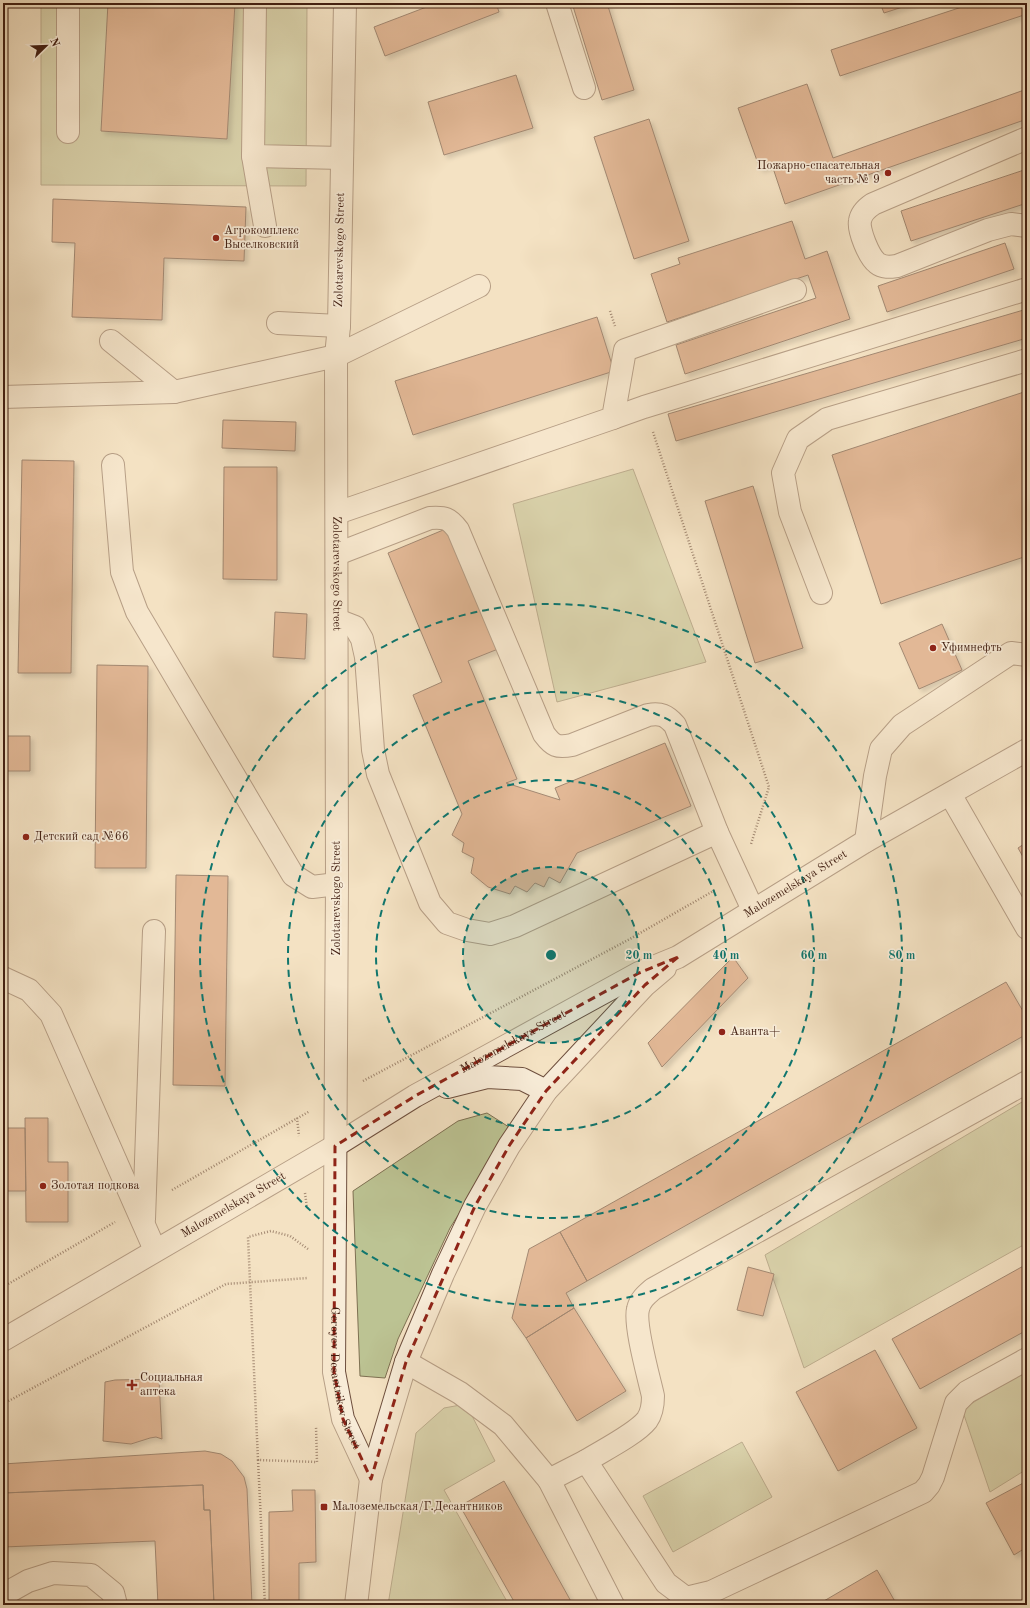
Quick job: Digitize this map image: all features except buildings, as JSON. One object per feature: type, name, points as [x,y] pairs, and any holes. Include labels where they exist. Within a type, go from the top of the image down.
[{"type":"street","points":[[68,3],[68,132]]},
{"type":"street","points":[[255,3],[253,156],[264,226]]},
{"type":"street","name":"Zolotarevskogo Street","points":[[335,1146],[337,884],[336,356],[339,326],[345,3]]},
{"type":"street","points":[[557,3],[584,88]]},
{"type":"street","points":[[1027,138],[873,204],[864,211],[859,221],[861,232],[869,254],[876,263],[886,267],[898,266],[988,230],[1011,224],[1027,226]]},
{"type":"street","points":[[253,156],[342,158]]},
{"type":"street","points":[[3,397],[174,392],[336,356],[479,286]]},
{"type":"street","points":[[337,513],[644,407],[1027,289]]},
{"type":"street","points":[[613,418],[625,350],[795,290]]},
{"type":"street","points":[[278,323],[339,326]]},
{"type":"street","points":[[111,341],[174,392]]},
{"type":"street","points":[[821,593],[790,512],[783,473],[798,438],[827,419],[1027,360]]},
{"type":"street","points":[[113,465],[122,572],[136,612],[293,875],[312,887],[337,884]]},
{"type":"street","points":[[337,554],[430,518],[441,517],[452,521],[458,530],[544,734],[550,742],[561,747],[572,745],[648,715],[658,714],[668,717],[675,725],[717,832],[753,910]]},
{"type":"street","points":[[337,620],[355,627],[362,639],[366,657],[374,750],[378,774],[430,903],[447,923],[466,930],[490,934],[515,926],[717,832]]},
{"type":"street","points":[[866,841],[875,776],[881,749],[902,725],[1022,651]]},
{"type":"street","name":"Malozemelskaya Street","points":[[3,1340],[335,1146],[415,1096],[639,973],[678,957],[866,841],[1027,750]]},
{"type":"street","points":[[950,794],[1027,928]]},
{"type":"street","points":[[144,1226],[154,931]]},
{"type":"street","points":[[356,1605],[371,1479],[406,1362],[443,1274],[475,1206],[510,1146],[546,1091],[646,985],[678,957]]},
{"type":"street","points":[[3,978],[29,990],[51,1014],[155,1250]]},
{"type":"street","points":[[415,1096],[488,1077],[522,1079],[546,1091]]},
{"type":"street","points":[[549,1480],[586,1461],[639,1428],[648,1419],[652,1408],[653,1396],[638,1322],[638,1309],[643,1298],[653,1289],[1027,1082]]},
{"type":"street","name":"Geroyev Desantnikov Street","points":[[335,1146],[334,1372],[343,1419],[371,1479]]},
{"type":"street","points":[[586,1461],[666,1583],[686,1598],[711,1592],[924,1492],[933,1477],[956,1403],[968,1392],[1027,1359]]},
{"type":"street","points":[[406,1362],[460,1393],[503,1425],[549,1480],[613,1605]]},
{"type":"street","points":[[3,1595],[28,1581],[53,1573],[91,1575],[113,1593],[116,1605]]},
{"type":"path","points":[[610,311],[625,350]]},
{"type":"path","points":[[336,1095],[621,944],[741,876],[770,787],[644,407]]},
{"type":"path","points":[[265,1605],[248,1236],[271,1231],[290,1236],[312,1252]]},
{"type":"path","points":[[3,1404],[226,1284],[312,1278]]},
{"type":"path","points":[[258,1460],[317,1462],[316,1422]]},
{"type":"highlighted area","points":[[678,957],[645,985],[546,1091],[509,1146],[475,1206],[406,1362],[371,1479],[343,1419],[334,1372],[335,1146],[415,1096],[639,973]]},
{"type":"green space","points":[[41,3],[307,3],[306,186],[41,185]]},
{"type":"green space","points":[[633,469],[706,662],[557,702],[513,504]]},
{"type":"green space","points":[[1027,1099],[1027,1243],[804,1368],[765,1255]]},
{"type":"green space","points":[[487,1113],[512,1129],[450,1228],[398,1339],[385,1378],[360,1376],[353,1191],[458,1121]]},
{"type":"green space","points":[[1027,1371],[1027,1469],[990,1492],[962,1409]]},
{"type":"green space","points":[[466,1404],[495,1461],[444,1490],[509,1605],[388,1605],[416,1433],[444,1408]]},
{"type":"green space","points":[[742,1442],[772,1497],[673,1552],[643,1496]]},
{"type":"place","name":"Пожарно-спасательная часть № 9","points":[[888,173]]},
{"type":"place","name":"Агрокомплекс Выселковский","points":[[216,238]]},
{"type":"place","name":"Уфимнефть","points":[[933,648]]},
{"type":"place","name":"Детский сад №66","points":[[26,837]]},
{"type":"place","name":"Аванта+","points":[[722,1032]]},
{"type":"place","name":"Золотая подкова","points":[[43,1186]]},
{"type":"place","name":"Социальная аптека","points":[[132,1385]]},
{"type":"place","name":"Малоземельская/Г.Десантников","points":[[324,1507]]}]
